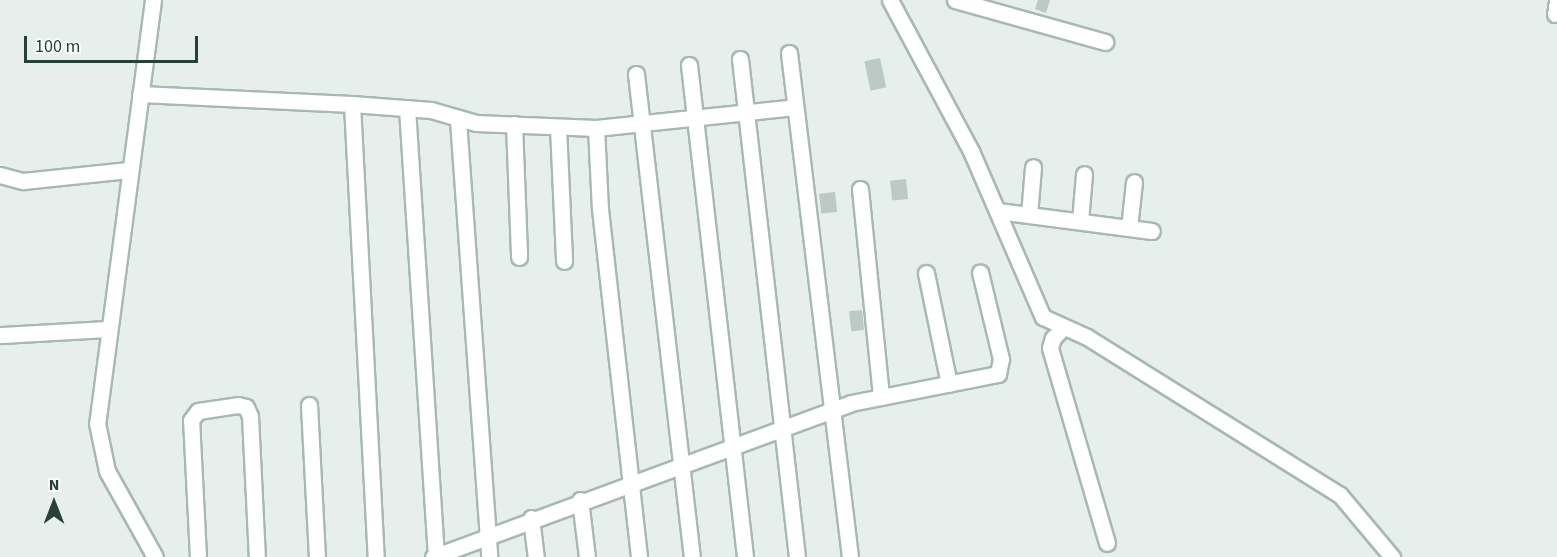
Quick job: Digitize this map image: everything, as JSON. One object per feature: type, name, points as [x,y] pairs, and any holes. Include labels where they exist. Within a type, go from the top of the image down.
[{"type":"street","points":[[153,0],[128,170],[97,423],[98,443],[107,471],[155,557]]},
{"type":"street","points":[[890,0],[971,151],[1043,317],[1087,337],[1340,495],[1392,557]]},
{"type":"street","points":[[955,0],[1105,42]]},
{"type":"street","points":[[789,53],[850,557]]},
{"type":"street","points":[[740,59],[797,557]]},
{"type":"street","points":[[689,65],[745,557]]},
{"type":"street","points":[[636,74],[644,123],[692,557]]},
{"type":"street","points":[[140,94],[407,108],[431,110],[458,120],[596,128],[795,107]]},
{"type":"street","points":[[352,104],[376,557]]},
{"type":"street","points":[[407,108],[435,556],[531,518],[632,484],[832,410],[881,397],[992,376],[1001,368],[980,272]]},
{"type":"street","points":[[458,120],[489,557]]},
{"type":"street","points":[[514,124],[519,257]]},
{"type":"street","points":[[558,127],[564,261]]},
{"type":"street","points":[[596,128],[600,209],[639,557]]},
{"type":"street","points":[[1029,215],[1033,167]]},
{"type":"street","points":[[0,175],[23,181],[128,170]]},
{"type":"street","points":[[1080,222],[1084,174]]},
{"type":"street","points":[[1129,228],[1134,182]]},
{"type":"street","points":[[860,189],[881,397]]},
{"type":"street","points":[[998,211],[1152,231]]},
{"type":"street","points":[[926,273],[949,384]]},
{"type":"street","points":[[1064,327],[1053,338],[1050,348],[1107,543]]},
{"type":"street","points":[[0,335],[108,330]]},
{"type":"street","points":[[198,557],[191,420],[198,411],[238,405],[246,407],[250,416],[258,557]]},
{"type":"street","points":[[309,405],[317,557]]},
{"type":"street","points":[[580,500],[587,557]]},
{"type":"street","points":[[531,518],[536,557]]},
{"type":"building","points":[[1038,0],[1050,0],[1046,13],[1035,9]]},
{"type":"building","points":[[880,58],[886,87],[871,91],[864,61]]},
{"type":"building","points":[[906,179],[908,199],[892,201],[890,181]]},
{"type":"building","points":[[835,192],[837,212],[821,214],[819,194]]},
{"type":"building","points":[[862,310],[864,330],[851,331],[849,311]]}]
